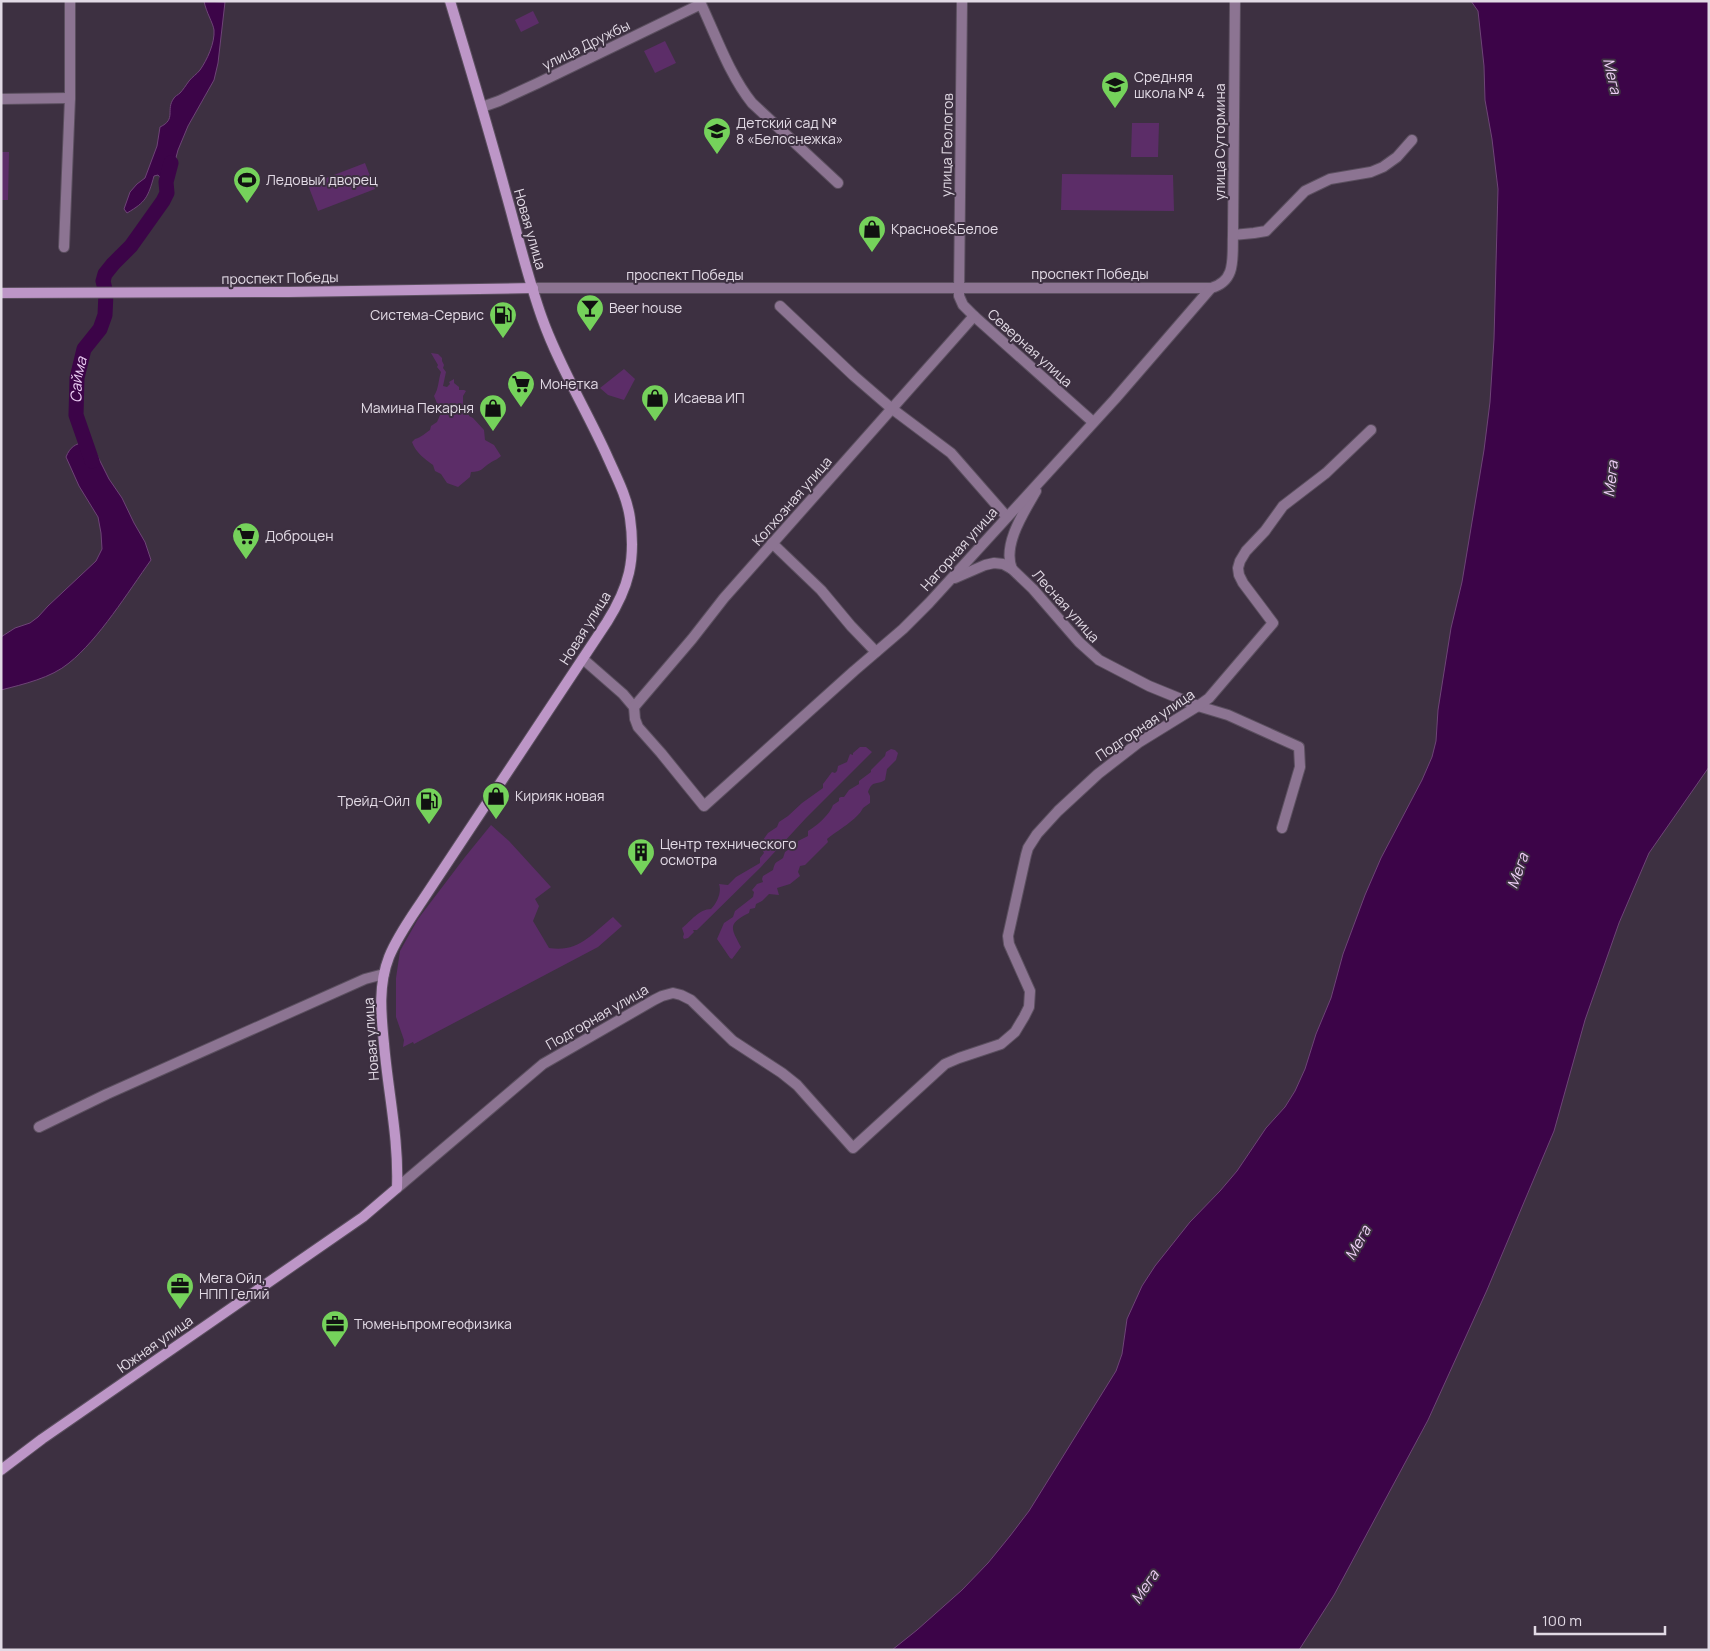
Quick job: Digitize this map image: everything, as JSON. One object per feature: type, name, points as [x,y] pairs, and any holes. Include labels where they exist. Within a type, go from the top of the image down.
[{"type":"street","points":[[64,247],[70,98],[70,1]]},
{"type":"street","name":"Новая улица","points":[[397,1188],[398,1156],[382,1026],[382,988],[389,957],[416,909],[616,608],[627,584],[632,560],[632,533],[628,507],[623,491],[542,318],[450,1]]},
{"type":"street","name":"улица Геологов","points":[[958,288],[962,1]]},
{"type":"street","name":"улица Сутормина","points":[[1226,281],[1231,269],[1233,235],[1235,1]]},
{"type":"street","name":"улица Дружбы","points":[[482,107],[538,83],[701,4],[737,81],[752,103],[838,183]]},
{"type":"street","points":[[1,99],[70,98]]},
{"type":"street","points":[[1233,235],[1266,231],[1305,191],[1330,179],[1384,168],[1412,140]]},
{"type":"street","name":"проспект Победы","points":[[1,293],[533,288],[1211,288],[1226,281]]},
{"type":"street","name":"Северная улица","points":[[958,288],[961,301],[974,316],[1093,422]]},
{"type":"street","name":"Нагорная улица","points":[[634,707],[634,719],[638,727],[704,806],[903,629],[1126,387],[1211,288]]},
{"type":"street","points":[[780,306],[891,408],[951,453],[1007,517]]},
{"type":"street","name":"Колхозная улица","points":[[634,707],[724,598],[974,316]]},
{"type":"street","name":"Подгорная улица","points":[[397,1188],[543,1064],[654,1000],[668,994],[676,993],[687,997],[733,1041],[790,1080],[853,1148],[945,1064],[1001,1044],[1015,1032],[1024,1017],[1031,998],[1026,980],[1009,944],[1008,936],[1019,894],[1026,855],[1032,841],[1058,812],[1098,774],[1138,743],[1209,698],[1273,623],[1239,575],[1238,568],[1243,556],[1265,531],[1283,506],[1326,473],[1371,430]]},
{"type":"street","points":[[1012,569],[1009,554],[1016,528],[1047,472]]},
{"type":"street","points":[[772,543],[821,590],[876,652]]},
{"type":"street","points":[[948,582],[985,565],[994,563],[1004,564],[1012,569]]},
{"type":"street","name":"Лесная улица","points":[[1012,569],[1034,589],[1079,642],[1094,656],[1132,677],[1198,706],[1228,715],[1299,747],[1300,766],[1282,828]]},
{"type":"street","points":[[583,659],[634,707]]},
{"type":"street","points":[[38,1127],[107,1094],[366,979],[384,974]]},
{"type":"street","name":"Южная улица","points":[[1,1470],[42,1439],[363,1217],[397,1188]]},
{"type":"shaded area","points":[[533,11],[539,23],[521,32],[515,20]]},
{"type":"shaded area","points":[[665,41],[676,63],[655,73],[644,51]]},
{"type":"shaded area","points":[[1132,123],[1159,123],[1158,157],[1131,157]]},
{"type":"shaded area","points":[[1,152],[9,152],[8,200],[1,200]]},
{"type":"shaded area","points":[[365,163],[375,189],[318,211],[308,185]]},
{"type":"shaded area","points":[[1062,174],[1173,175],[1174,211],[1061,210]]},
{"type":"shaded area","points":[[431,353],[438,354],[442,358],[443,368],[446,372],[443,386],[447,387],[450,384],[449,382],[454,379],[454,383],[459,387],[459,390],[466,391],[463,396],[463,409],[466,409],[469,416],[484,430],[485,440],[494,445],[501,456],[480,470],[471,472],[470,477],[458,487],[447,483],[441,474],[435,471],[433,465],[418,453],[412,442],[430,430],[431,426],[437,422],[441,413],[434,396],[441,372]]},
{"type":"shaded area","points":[[624,369],[635,379],[624,400],[608,395],[600,388]]},
{"type":"shaded area","points":[[860,747],[866,747],[872,752],[806,818],[760,868],[697,930],[693,930],[694,932],[688,938],[684,939],[682,928],[699,913],[713,907],[719,894],[719,884],[728,885],[736,877],[760,863],[763,851],[767,847],[763,840],[768,833],[802,803],[823,788],[823,784],[832,772],[835,773],[838,766],[847,762],[850,754],[853,755]]},
{"type":"shaded area","points":[[891,749],[898,753],[896,760],[887,769],[885,780],[873,784],[870,788],[868,792],[870,803],[852,821],[827,839],[828,842],[805,865],[800,866],[798,872],[800,876],[790,884],[777,888],[779,895],[769,894],[756,904],[755,908],[750,909],[749,913],[737,920],[733,931],[741,947],[732,959],[730,958],[717,939],[724,923],[733,917],[735,911],[753,897],[754,892],[752,890],[757,884],[763,882],[763,876],[773,870],[775,863],[783,858],[785,852],[798,843],[798,841],[808,836],[808,831],[823,820],[833,805],[839,801],[839,798],[844,797],[849,790],[859,784],[859,781],[871,772],[885,756],[886,752]]},
{"type":"shaded area","points":[[491,825],[509,841],[551,887],[535,899],[539,906],[533,921],[549,948],[568,948],[576,945],[591,936],[613,917],[622,926],[598,947],[414,1044],[413,1042],[403,1047],[404,1040],[396,1017],[396,978],[400,951],[418,919]]},
{"type":"water","points":[[204,1],[225,2],[218,63],[214,80],[188,126],[178,150],[170,180],[164,182],[158,175],[154,176],[145,198],[138,206],[127,213],[124,209],[130,192],[145,178],[157,146],[160,127],[170,117],[170,106],[174,97],[180,93],[200,70],[210,51],[214,30]]},
{"type":"water","name":"Мега","points":[[1471,1],[1709,1],[1709,767],[1649,853],[1619,923],[1585,1020],[1554,1131],[1487,1290],[1428,1420],[1334,1595],[1299,1650],[892,1650],[962,1590],[988,1563],[1029,1511],[1116,1371],[1122,1354],[1127,1319],[1142,1286],[1155,1266],[1190,1222],[1237,1171],[1266,1128],[1285,1107],[1295,1091],[1331,998],[1343,954],[1365,895],[1381,858],[1432,757],[1436,741],[1438,710],[1451,628],[1462,582],[1484,450],[1490,402],[1494,339],[1498,189],[1485,100],[1484,66],[1478,11]]},
{"type":"water","points":[[85,442],[90,444],[95,451],[109,479],[122,498],[145,542],[151,560],[102,628],[69,663],[46,677],[1,690],[1,637],[38,617],[96,561],[102,549],[98,517],[79,486],[66,457],[73,446]]},
{"type":"waterway","name":"Сайма","points":[[92,461],[76,415],[77,378],[84,349],[100,329],[105,315],[106,293],[103,281],[105,274],[131,246],[163,201],[167,193],[166,182],[171,163]]},
{"type":"place","name":"Средняя школа № 4","points":[[1115,109]]},
{"type":"place","name":"Детский сад № 8 «Белоснежка»","points":[[717,155]]},
{"type":"place","name":"Ледовый дворец","points":[[247,204]]},
{"type":"place","name":"Красное&Белое","points":[[872,253]]},
{"type":"place","name":"Beer house","points":[[590,332]]},
{"type":"place","name":"Система-Сервис","points":[[503,339]]},
{"type":"place","name":"Монетка","points":[[521,408]]},
{"type":"place","name":"Исаева ИП","points":[[655,422]]},
{"type":"place","name":"Мамина Пекарня","points":[[493,432]]},
{"type":"place","name":"Доброцен","points":[[246,560]]},
{"type":"place","name":"Кирияк новая","points":[[496,820]]},
{"type":"place","name":"Трейд-Ойл","points":[[429,825]]},
{"type":"place","name":"Центр технического осмотра","points":[[641,876]]},
{"type":"place","name":"Мега Ойл, НПП Гелий","points":[[180,1310]]},
{"type":"place","name":"Тюменьпромгеофизика","points":[[335,1348]]}]
